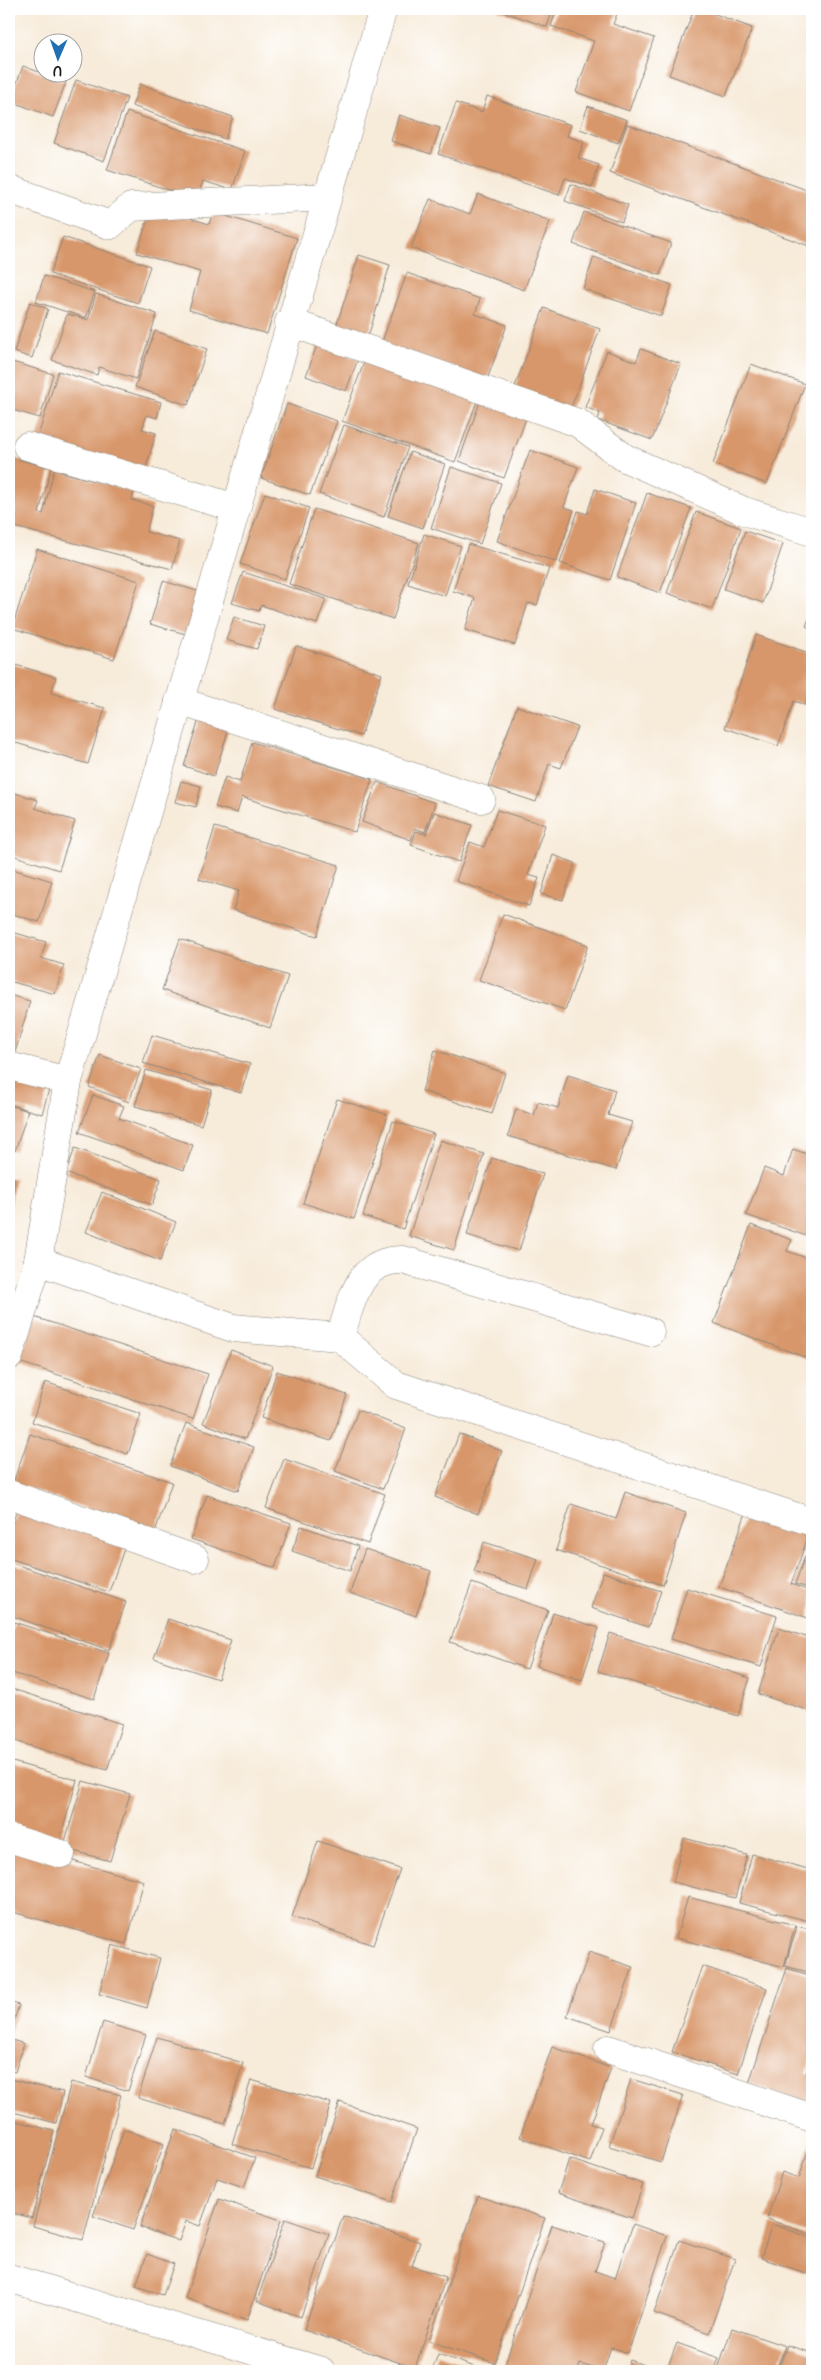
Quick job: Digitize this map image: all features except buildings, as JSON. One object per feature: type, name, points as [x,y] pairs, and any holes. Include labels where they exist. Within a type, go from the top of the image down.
[{"type":"street","points":[[9,1356],[38,1261],[68,1081],[383,9]]},
{"type":"street","points":[[9,189],[110,225],[131,207],[327,197]]},
{"type":"street","points":[[290,322],[578,423],[625,458],[744,511],[812,532]]},
{"type":"street","points":[[27,446],[236,508]]},
{"type":"street","points":[[180,701],[481,799]]},
{"type":"street","points":[[9,1066],[68,1081]]},
{"type":"street","points":[[340,1337],[361,1279],[379,1263],[392,1260],[403,1260],[650,1332]]},
{"type":"street","points":[[38,1261],[233,1328],[340,1337],[396,1385],[812,1522]]},
{"type":"street","points":[[9,1494],[195,1559]]},
{"type":"street","points":[[9,1838],[61,1854]]},
{"type":"street","points":[[608,2049],[812,2118]]},
{"type":"street","points":[[9,2278],[321,2371]]}]
